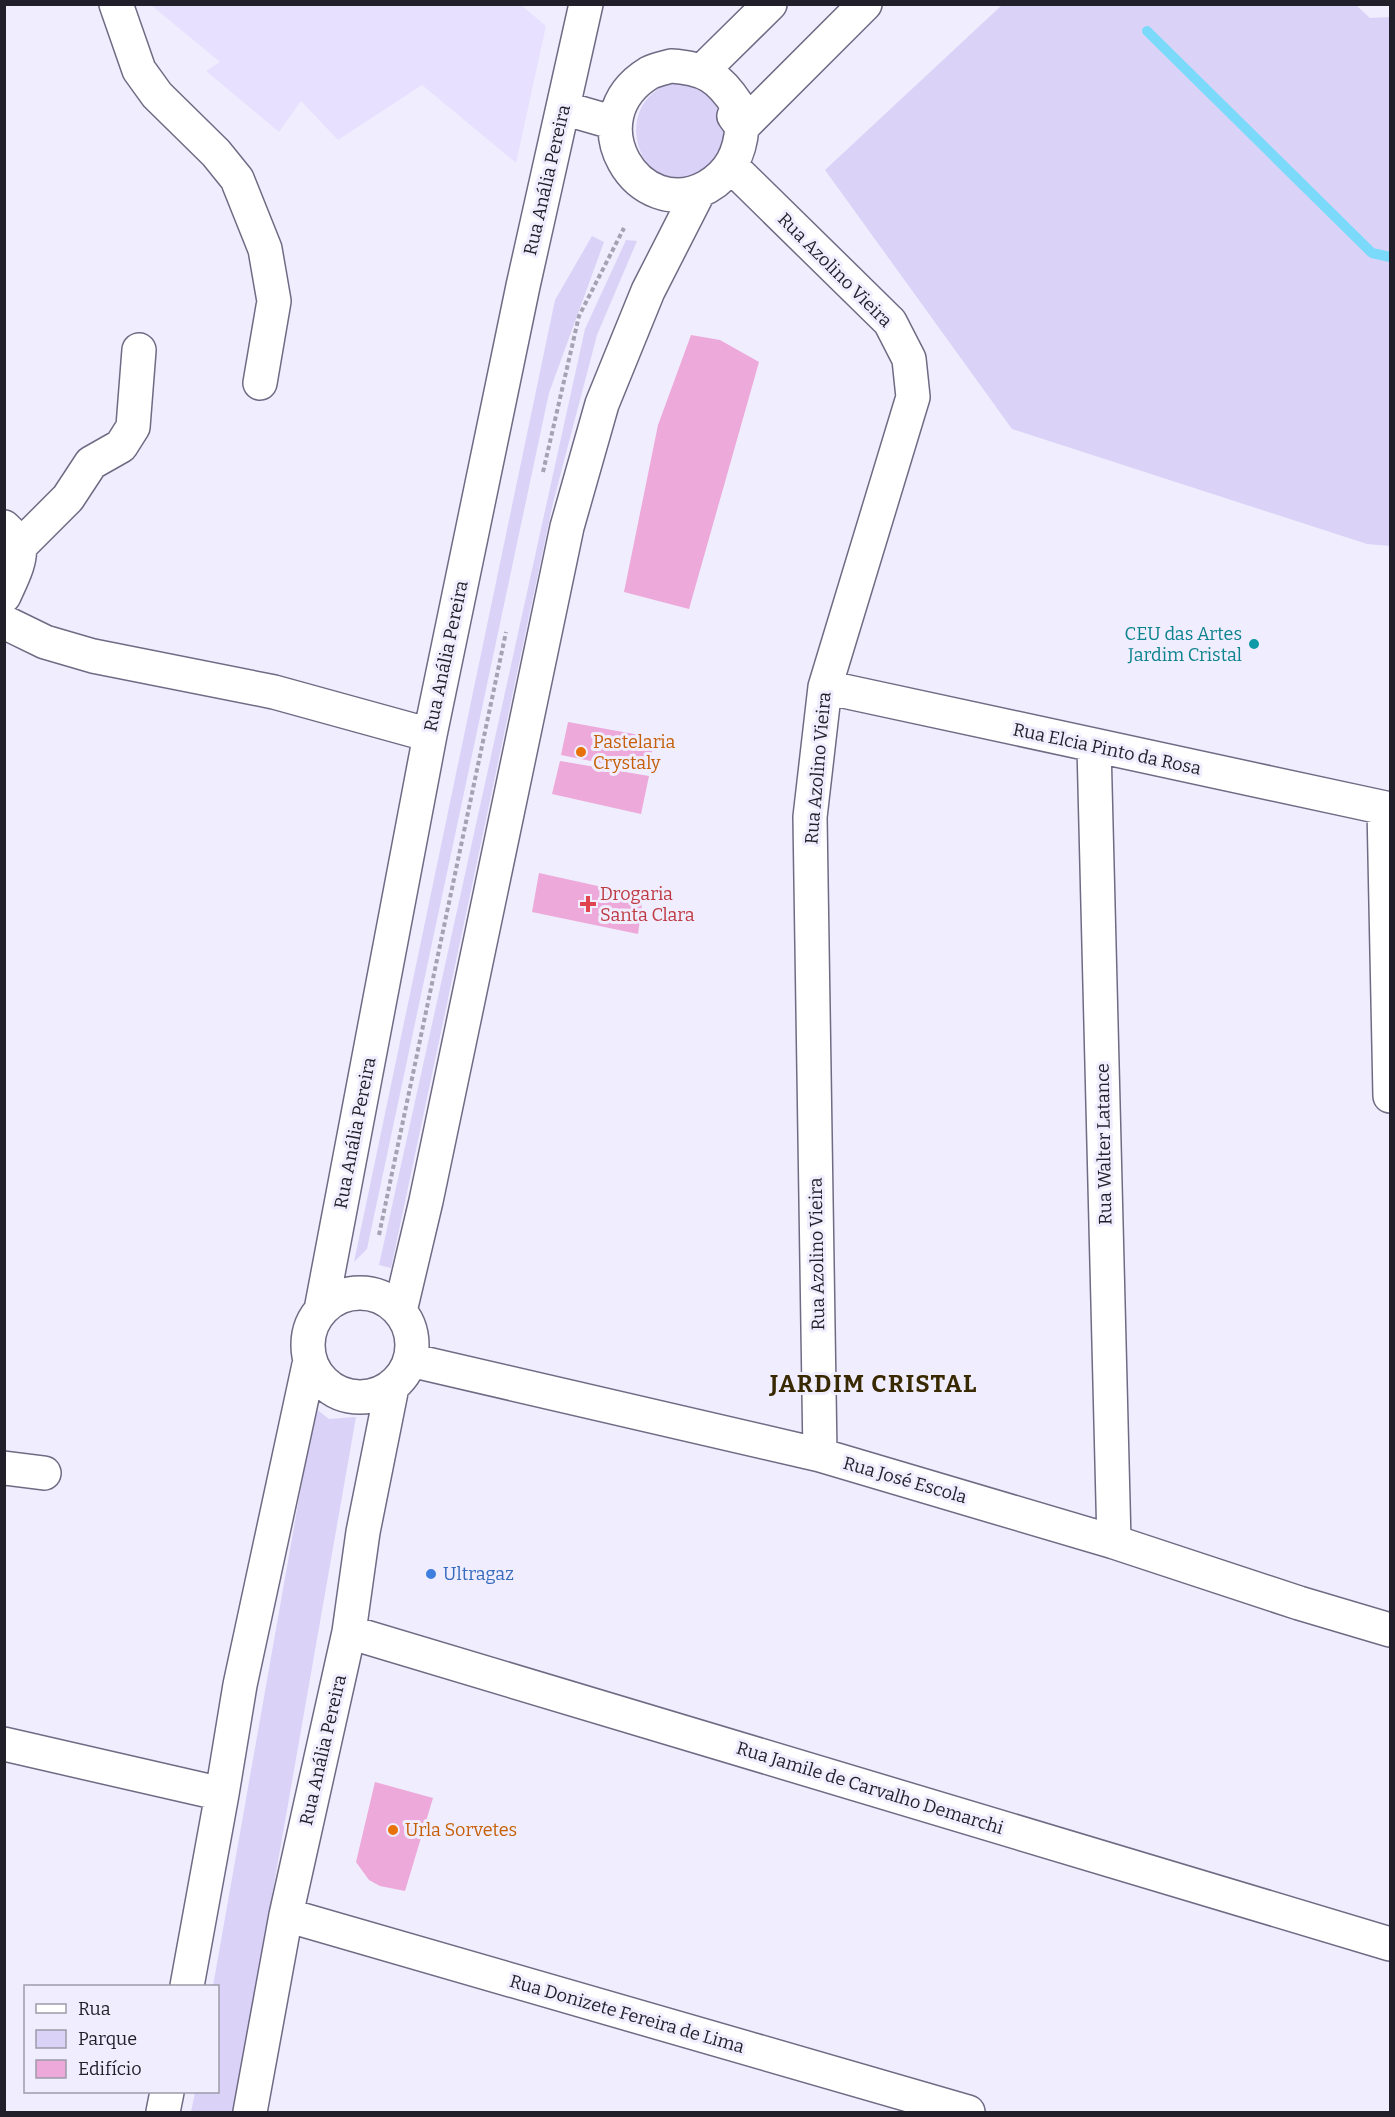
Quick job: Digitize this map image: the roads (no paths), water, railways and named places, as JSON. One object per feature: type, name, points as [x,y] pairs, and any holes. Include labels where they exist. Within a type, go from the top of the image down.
[{"type":"street","points":[[116,4],[139,70],[157,95],[216,153],[237,178],[265,249],[274,301],[260,383]]},
{"type":"street","name":"Rua Anália Pereira","points":[[321,1310],[429,735],[523,285],[586,4]]},
{"type":"street","points":[[702,71],[770,4]]},
{"type":"street","points":[[742,127],[734,116],[738,106],[727,88],[711,75],[692,67],[670,66],[650,72],[633,85],[620,103],[615,123],[616,145],[624,164],[638,180],[657,191],[677,194],[699,191],[717,181],[731,166],[740,147],[742,127],[865,4]]},
{"type":"street","points":[[563,108],[615,123]]},
{"type":"street","name":"Rua Azolino Vieira","points":[[731,166],[890,322],[909,359],[913,397],[825,687],[810,817],[820,1455]]},
{"type":"street","points":[[400,1311],[426,1201],[567,527],[602,404],[648,291],[699,191]]},
{"type":"street","points":[[4,596],[18,558],[12,537],[68,498],[91,463],[121,446],[134,427],[139,350]]},
{"type":"street","points":[[4,621],[45,642],[93,656],[274,692],[429,735]]},
{"type":"street","name":"Rua Elcia Pinto da Rosa","points":[[825,687],[1387,809]]},
{"type":"street","name":"Rua Walter Latance","points":[[1094,746],[1114,1542]]},
{"type":"street","points":[[1387,809],[1390,1096]]},
{"type":"street","points":[[187,1985],[240,1685],[310,1360],[308,1343],[312,1325],[321,1310],[335,1299],[352,1293],[370,1293],[386,1300],[400,1311],[409,1326],[412,1343],[411,1360],[403,1375],[392,1387],[377,1395],[360,1398],[344,1395],[329,1387],[318,1375],[310,1360]]},
{"type":"street","name":"Rua José Escola","points":[[411,1360],[820,1455],[1114,1542],[1299,1603],[1390,1630]]},
{"type":"street","name":"Rua Anália Pereira","points":[[250,2112],[286,1915],[349,1632],[363,1532],[392,1387]]},
{"type":"street","points":[[4,1468],[44,1473]]},
{"type":"street","name":"Rua Jamile de Carvalho Demarchi","points":[[349,1632],[1390,1944]]},
{"type":"street","points":[[4,1744],[222,1794]]},
{"type":"street","name":"Rua Donizete Fereira de Lima","points":[[286,1915],[968,2112]]},
{"type":"street","points":[[163,2112],[167,2093]]},
{"type":"waterway","points":[[1147,31],[1372,253],[1390,257]]},
{"type":"place","name":"CEU das Artes Jardim Cristal","points":[[1254,644]]},
{"type":"place","name":"Pastelaria Crystaly","points":[[581,752]]},
{"type":"place","name":"Drogaria Santa Clara","points":[[588,904]]},
{"type":"place","name":"Ultragaz","points":[[431,1574]]},
{"type":"place","name":"Urla Sorvetes","points":[[393,1830]]},
{"type":"district","name":"JARDIM CRISTAL","points":[[874,1384]]}]
